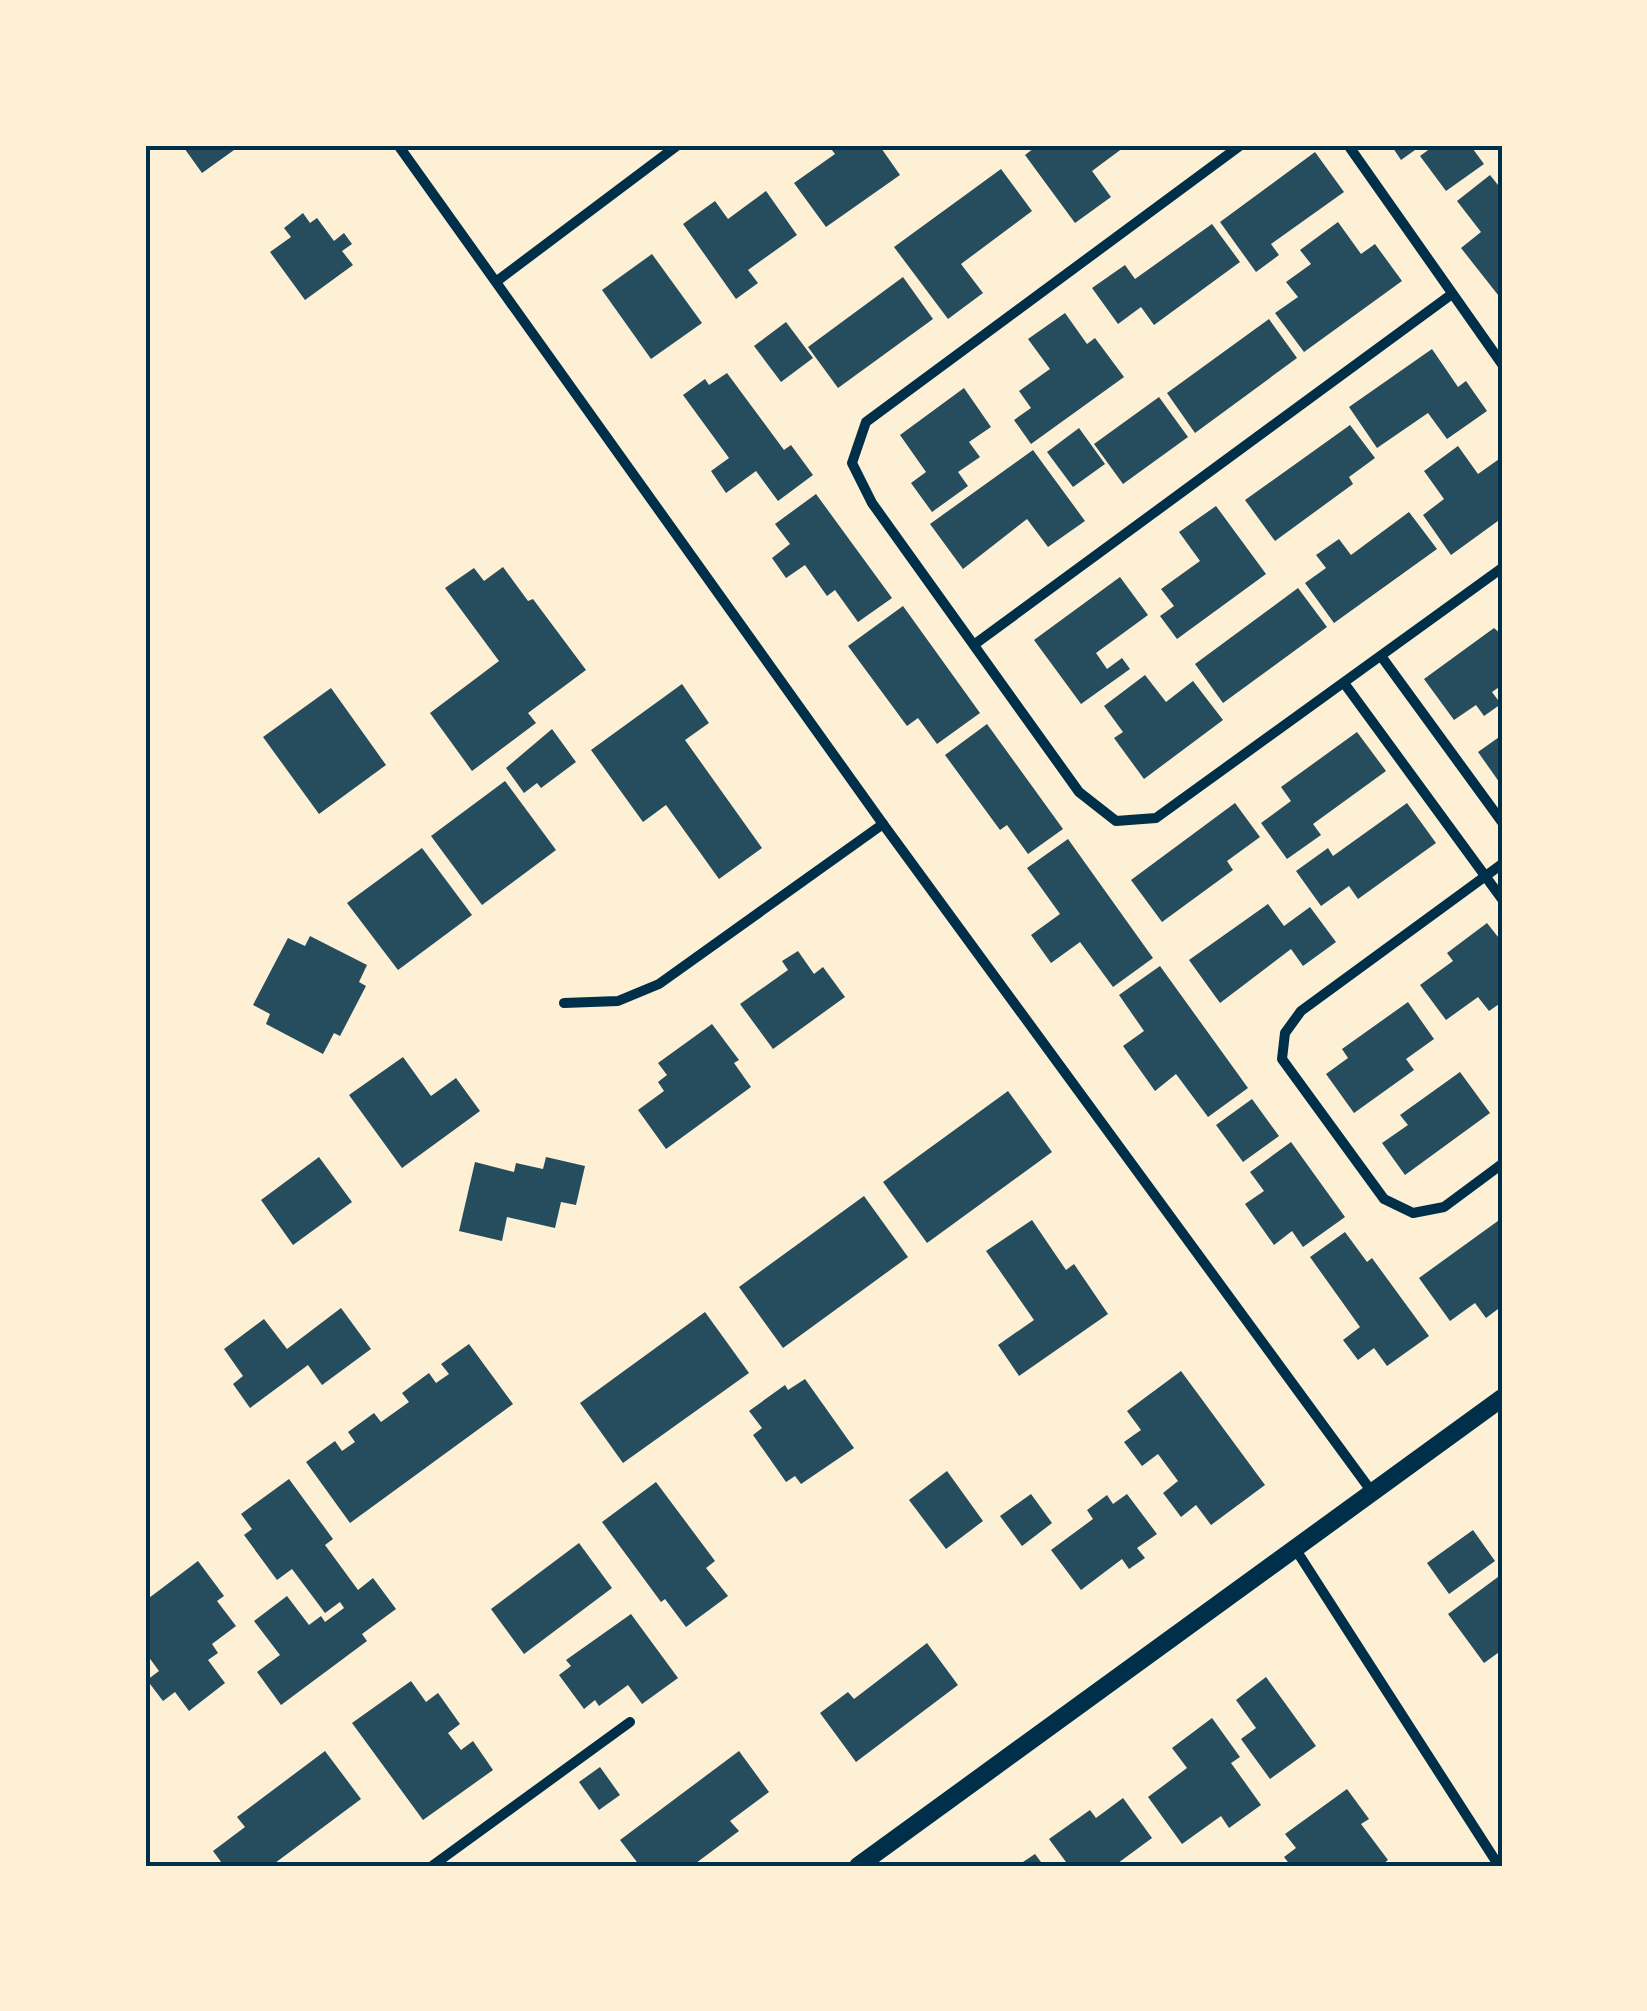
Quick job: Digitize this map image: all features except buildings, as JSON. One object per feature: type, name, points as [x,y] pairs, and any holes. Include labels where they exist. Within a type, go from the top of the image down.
[{"type":"street","points":[[398,145],[883,824],[1372,1492]]},
{"type":"street","points":[[496,281],[678,145]]},
{"type":"street","points":[[1240,145],[866,422],[852,464],[872,503],[1079,792],[1116,821],[1156,818],[1502,568]]},
{"type":"street","points":[[1348,145],[1502,364]]},
{"type":"street","points":[[975,644],[1452,294]]},
{"type":"street","points":[[1381,656],[1502,822]]},
{"type":"street","points":[[1344,683],[1502,899]]},
{"type":"street","points":[[564,1003],[618,1001],[659,984],[883,824]]},
{"type":"street","points":[[1502,864],[1301,1011],[1284,1032],[1282,1059],[1384,1199],[1413,1212],[1444,1207],[1502,1164]]},
{"type":"street","points":[[858,1866],[1502,1398]]},
{"type":"street","points":[[1296,1550],[1499,1866]]},
{"type":"street","points":[[432,1866],[630,1722]]}]
